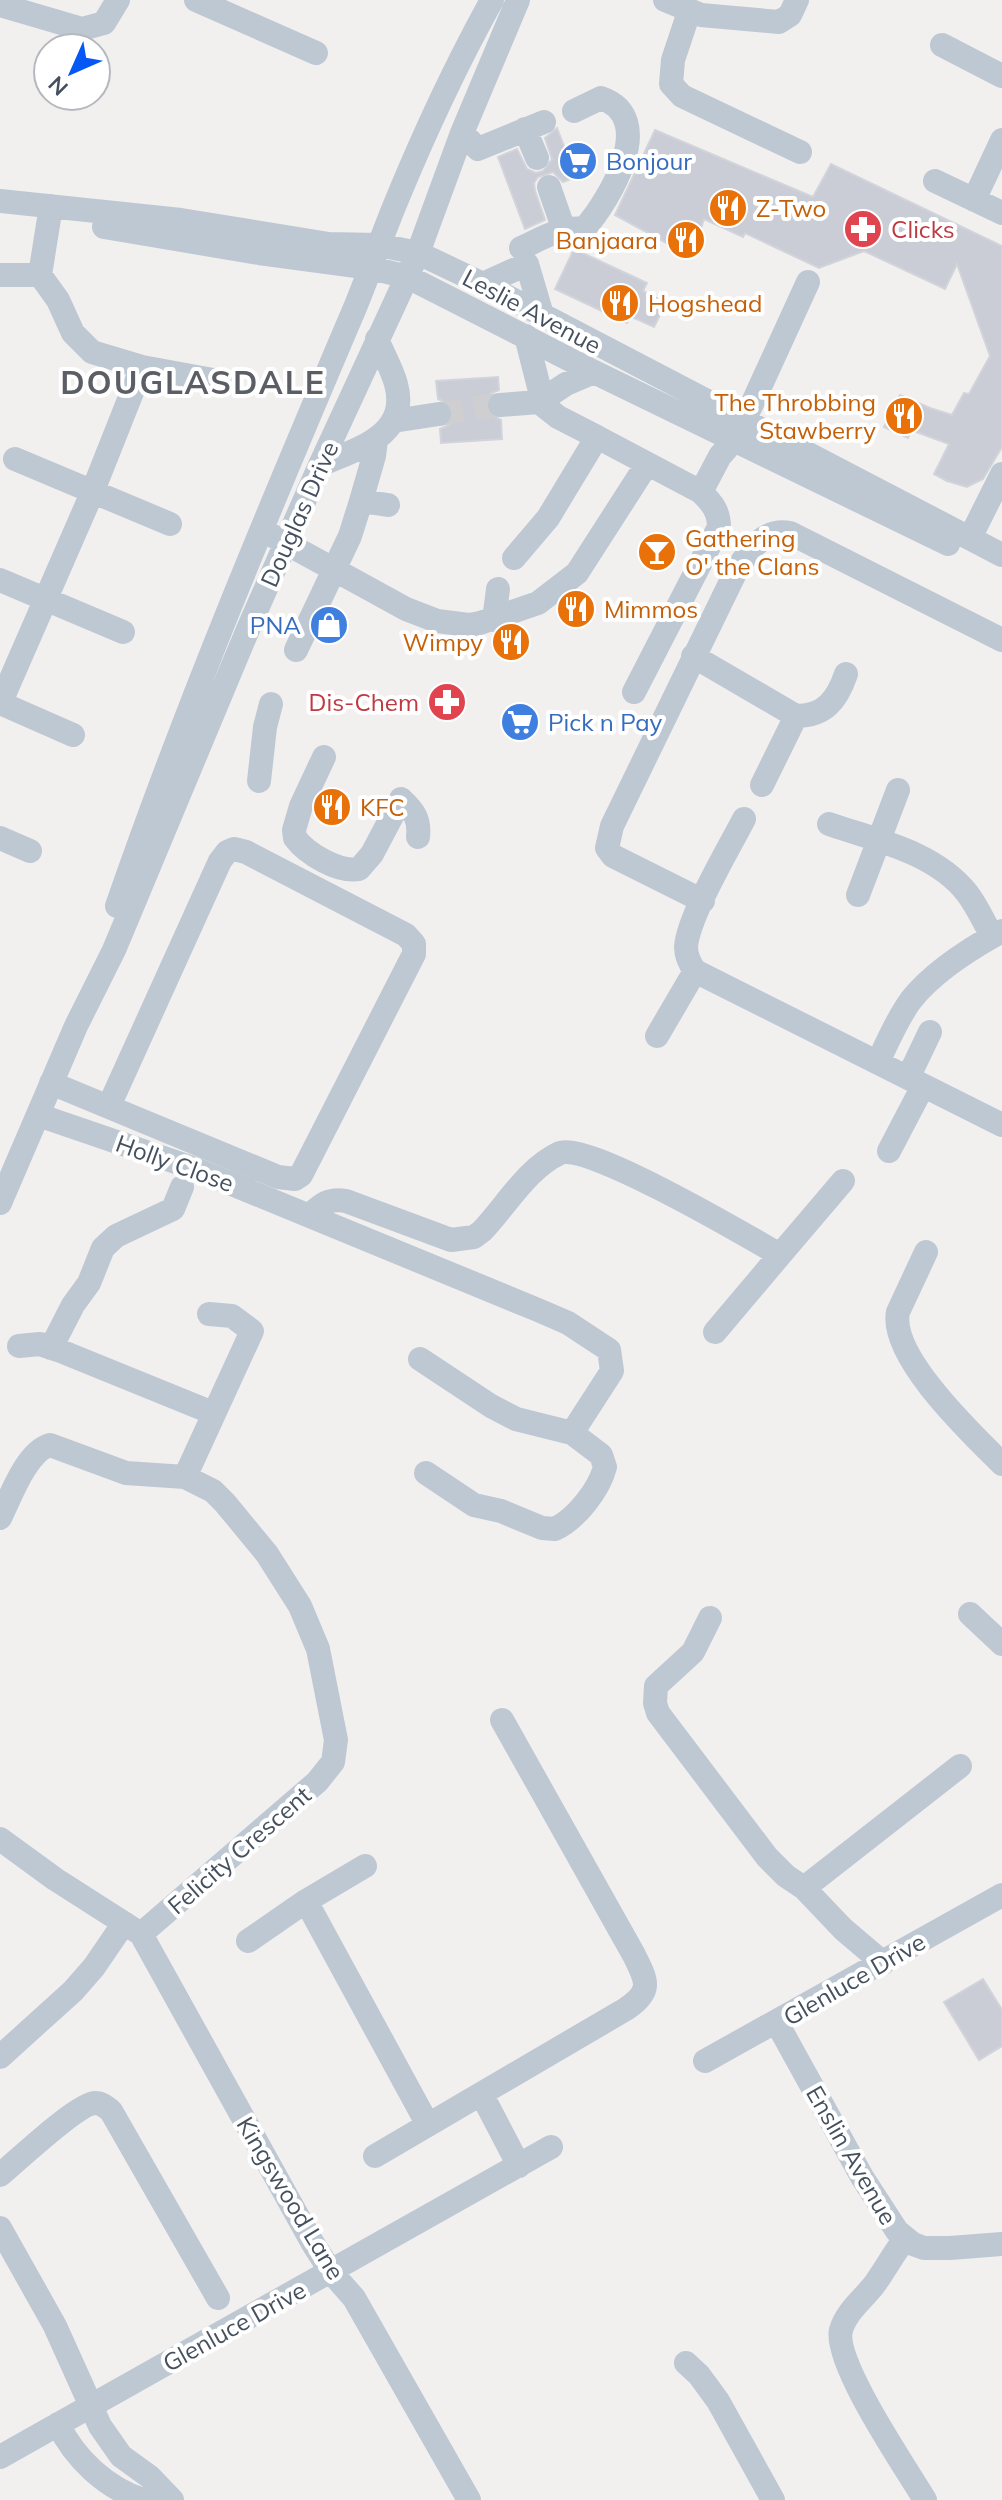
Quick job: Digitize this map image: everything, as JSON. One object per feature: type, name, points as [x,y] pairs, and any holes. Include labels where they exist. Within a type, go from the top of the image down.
[{"type":"street","points":[[0,5],[73,27],[90,29],[104,23],[118,0]]},
{"type":"street","points":[[196,0],[316,53]]},
{"type":"street","name":"Douglas Drive","points":[[76,1026],[165,772],[260,530],[420,146],[492,0]]},
{"type":"street","name":"Douglas Drive","points":[[0,1203],[76,1026],[114,950],[320,465],[408,277],[462,133],[518,0]]},
{"type":"street","points":[[665,0],[689,12],[709,17],[779,22],[790,15],[797,0]]},
{"type":"street","points":[[689,12],[673,60],[671,84],[682,96],[800,152]]},
{"type":"street","points":[[942,45],[1002,76]]},
{"type":"street","points":[[521,248],[564,230],[584,229],[597,213],[623,166],[627,135],[624,115],[606,100],[597,99],[574,111]]},
{"type":"street","points":[[462,133],[478,149],[534,125],[537,158]]},
{"type":"street","points":[[974,200],[1002,140]]},
{"type":"street","points":[[935,181],[1002,213]]},
{"type":"street","points":[[549,187],[564,230]]},
{"type":"street","name":"Leslie Avenue","points":[[10,203],[259,253],[325,262],[418,253],[542,315],[729,433],[1002,571]]},
{"type":"street","points":[[50,212],[40,275],[58,300],[81,343],[100,355],[142,367],[224,382]]},
{"type":"street","name":"Leslie Avenue","points":[[50,212],[198,222],[375,256],[408,277],[594,372],[970,538],[1002,555]]},
{"type":"street","points":[[325,262],[345,285],[355,308]]},
{"type":"street","points":[[483,284],[527,264],[542,315]]},
{"type":"street","points":[[0,275],[40,275]]},
{"type":"street","points":[[701,492],[729,433],[771,367],[802,279]]},
{"type":"street","points":[[526,336],[540,400],[558,417],[701,492],[719,514],[719,527],[634,692]]},
{"type":"street","points":[[320,465],[376,440],[393,421],[398,403],[396,382],[377,339]]},
{"type":"street","points":[[73,735],[0,704],[92,493],[142,367]]},
{"type":"street","points":[[500,405],[540,400],[594,372]]},
{"type":"street","points":[[393,421],[439,414]]},
{"type":"street","points":[[514,558],[548,518],[597,437]]},
{"type":"street","points":[[296,650],[350,536],[376,440]]},
{"type":"street","points":[[15,459],[170,524]]},
{"type":"street","points":[[260,530],[406,609],[437,621],[469,625],[494,620],[538,603],[577,573],[647,464]]},
{"type":"street","points":[[970,538],[1002,474]]},
{"type":"street","points":[[361,501],[388,505]]},
{"type":"street","points":[[703,901],[613,856],[607,848],[612,826],[693,656],[744,558],[767,535],[782,532],[829,551],[1002,640]]},
{"type":"street","points":[[0,580],[123,632]]},
{"type":"street","points":[[494,620],[498,589]]},
{"type":"street","points":[[693,656],[796,716],[809,716],[832,704],[846,674]]},
{"type":"street","points":[[762,785],[796,716]]},
{"type":"street","points":[[259,781],[274,723]]},
{"type":"street","points":[[324,757],[301,806],[294,830],[295,838],[308,851],[346,870],[359,869],[372,854],[401,799],[417,818],[418,837]]},
{"type":"street","points":[[858,895],[898,790]]},
{"type":"street","points":[[744,819],[703,901],[686,944],[686,953],[695,971],[1002,1125]]},
{"type":"street","points":[[829,824],[928,862],[952,878],[997,934],[915,995],[878,1062]]},
{"type":"street","points":[[0,838],[30,851]]},
{"type":"street","points":[[51,1083],[278,1177],[295,1179],[301,1175],[414,954],[414,944],[406,935],[246,852],[230,850],[220,861],[200,902],[109,1106]]},
{"type":"street","points":[[657,1036],[695,971]]},
{"type":"street","points":[[889,1151],[916,1082],[930,1032]]},
{"type":"street","name":"Holly Close","points":[[38,1115],[193,1168],[310,1215],[548,1314],[604,1345],[611,1354],[612,1371],[572,1433]]},
{"type":"street","points":[[310,1215],[323,1203],[335,1199],[451,1240],[474,1237],[541,1166],[560,1153],[570,1151],[590,1156],[654,1187],[736,1228],[780,1255]]},
{"type":"street","points":[[715,1332],[843,1181]]},
{"type":"street","points":[[51,1348],[73,1305],[89,1283],[103,1248],[116,1236],[173,1209],[182,1187]]},
{"type":"street","points":[[926,1252],[898,1312],[896,1320],[900,1336],[926,1381],[1000,1457]]},
{"type":"street","points":[[0,1518],[31,1458],[41,1447],[50,1445],[126,1473],[185,1477],[252,1331],[232,1316],[209,1314]]},
{"type":"street","points":[[19,1346],[40,1344],[213,1413]]},
{"type":"street","points":[[420,1359],[516,1419],[572,1433],[601,1455],[605,1467],[584,1503],[555,1529],[542,1528],[501,1511],[474,1505],[426,1473]]},
{"type":"street","name":"Felicity Crescent","points":[[0,2057],[73,1991],[133,1929],[294,1804],[333,1762],[336,1740],[318,1649],[300,1606],[267,1554],[225,1503],[213,1491],[185,1477]]},
{"type":"street","points":[[970,1614],[1002,1644]]},
{"type":"street","points":[[710,1618],[693,1652],[658,1683],[655,1703],[658,1713],[743,1828],[776,1867],[804,1888],[843,1929],[883,1963]]},
{"type":"street","points":[[375,2156],[638,2001],[645,1990],[646,1983],[634,1955],[502,1720]]},
{"type":"street","points":[[804,1888],[960,1766]]},
{"type":"street","points":[[2,1843],[133,1929]]},
{"type":"street","points":[[248,1941],[365,1866]]},
{"type":"street","name":"Glenluce Drive","points":[[705,2061],[1002,1895]]},
{"type":"street","points":[[306,1901],[428,2125]]},
{"type":"street","name":"Kingswood Lane","points":[[133,1929],[331,2272],[354,2298],[469,2500]]},
{"type":"street","name":"Enslin Avenue","points":[[777,2023],[862,2177],[905,2239],[924,2248],[1002,2244]]},
{"type":"street","points":[[482,2095],[519,2166]]},
{"type":"street","points":[[0,2175],[76,2112],[93,2103],[104,2105],[111,2111],[218,2298]]},
{"type":"street","name":"Glenluce Drive","points":[[0,2457],[551,2147]]},
{"type":"street","points":[[0,2228],[55,2326],[111,2445],[172,2500]]},
{"type":"street","points":[[905,2239],[877,2282],[850,2313],[842,2328],[840,2343],[852,2377],[925,2500]]},
{"type":"street","points":[[686,2363],[718,2401],[773,2500]]},
{"type":"street","points":[[58,2424],[100,2479],[143,2500]]},
{"type":"building","points":[[557,128],[576,177],[563,182],[553,172],[538,177],[534,183],[535,191],[545,220],[525,229],[498,157],[517,149],[527,169],[536,173],[543,171],[552,159],[545,138]]},
{"type":"building","points":[[655,130],[813,197],[831,164],[1002,246],[1002,447],[983,479],[967,487],[947,481],[934,474],[949,444],[911,430],[908,438],[884,427],[900,395],[952,415],[964,393],[969,394],[990,356],[957,264],[945,289],[864,251],[819,268],[745,233],[743,237],[704,219],[695,247],[681,251],[615,215]]},
{"type":"building","points":[[574,249],[647,283],[643,291],[666,303],[654,327],[630,316],[627,323],[555,289]]},
{"type":"building","points":[[498,377],[499,390],[491,393],[485,405],[488,414],[501,420],[502,439],[441,443],[440,429],[449,425],[454,413],[450,404],[438,399],[436,381]]},
{"type":"building","points":[[983,1979],[1002,2010],[1002,2046],[979,2060],[944,2002]]},
{"type":"tunnel","points":[[439,414],[500,405]]},
{"type":"place","name":"Bonjour","points":[[578,161]]},
{"type":"place","name":"Z-Two","points":[[728,208]]},
{"type":"place","name":"Clicks","points":[[863,229]]},
{"type":"place","name":"Banjaara","points":[[686,240]]},
{"type":"place","name":"Hogshead","points":[[620,303]]},
{"type":"place","name":"The Throbbing Stawberry","points":[[904,416]]},
{"type":"place","name":"Gathering O' the Clans","points":[[657,552]]},
{"type":"place","name":"Mimmos","points":[[576,609]]},
{"type":"place","name":"PNA","points":[[329,625]]},
{"type":"place","name":"Wimpy","points":[[511,642]]},
{"type":"place","name":"Dis-Chem","points":[[447,702]]},
{"type":"place","name":"Pick n Pay","points":[[520,722]]},
{"type":"place","name":"KFC","points":[[332,807]]},
{"type":"district","name":"DOUGLASDALE","points":[[193,382]]}]
